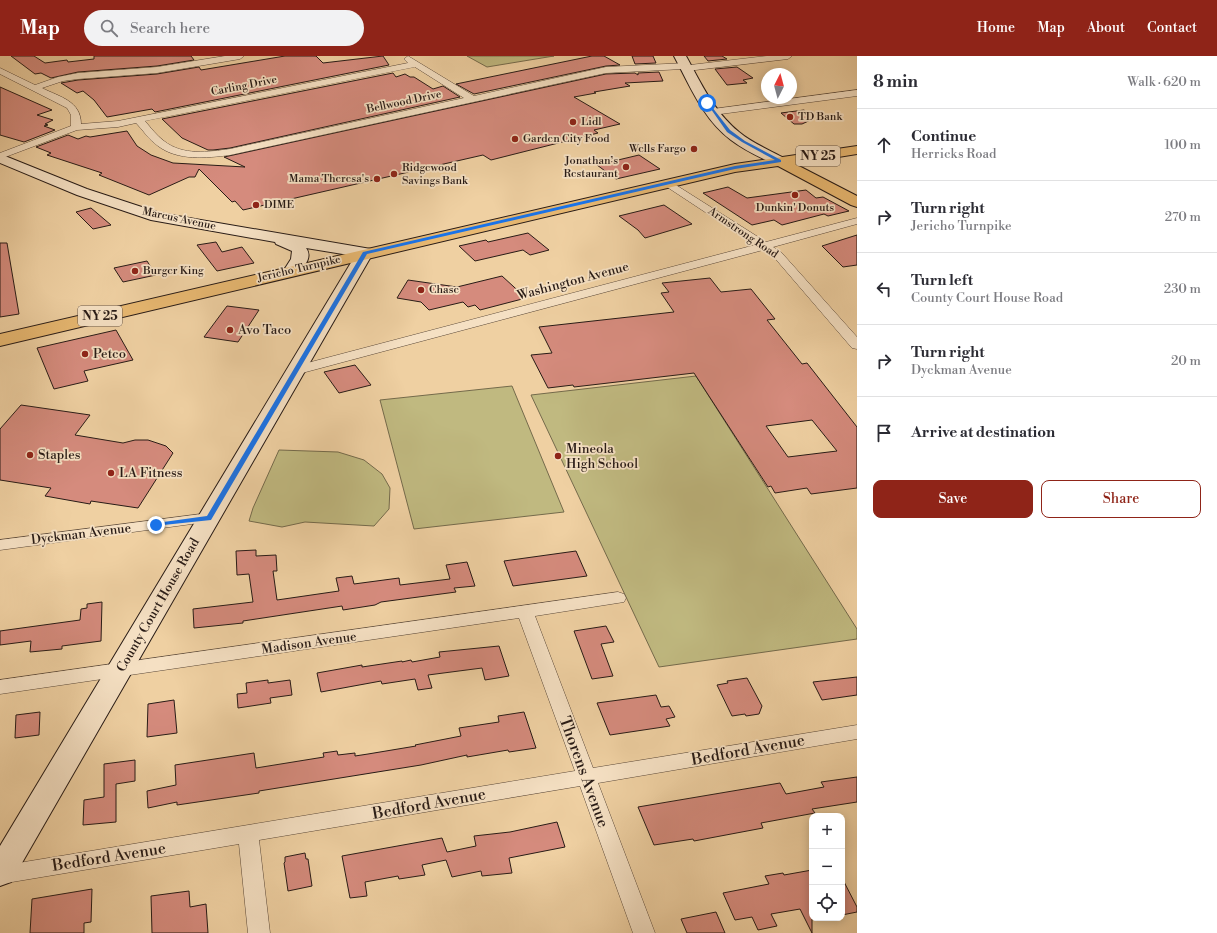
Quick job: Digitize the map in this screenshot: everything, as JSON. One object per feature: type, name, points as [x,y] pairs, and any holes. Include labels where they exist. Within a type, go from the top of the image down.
[{"type":"main road","points":[[684,63],[713,112],[733,135],[857,202]]},
{"type":"main road","name":"Jericho Turnpike","points":[[0,340],[365,253],[743,166],[857,150]]},
{"type":"main road","name":"Marcus Avenue","points":[[0,157],[82,192],[158,217],[365,253]]},
{"type":"main road","points":[[257,235],[284,241],[297,246],[302,254],[293,270]]},
{"type":"main road","name":"County Court House Road","points":[[0,874],[365,253]]},
{"type":"street","points":[[34,88],[61,79],[78,76],[157,70],[240,56]]},
{"type":"street","points":[[404,56],[472,99]]},
{"type":"street","name":"Bellwood Drive","points":[[138,120],[160,143],[168,148],[191,154],[210,155],[230,152],[611,70],[684,63],[788,56]]},
{"type":"street","name":"Carling Drive","points":[[0,157],[76,127],[114,124],[138,120],[416,64]]},
{"type":"street","points":[[0,72],[70,106],[76,114],[76,127]]},
{"type":"street","points":[[713,112],[857,93]]},
{"type":"street","name":"Armstrong Road","points":[[668,183],[777,254],[854,339]]},
{"type":"street","name":"Washington Avenue","points":[[297,370],[857,221]]},
{"type":"street","name":"Dyckman Avenue","points":[[0,545],[209,518]]},
{"type":"street","name":"Madison Avenue","points":[[0,688],[618,598]]},
{"type":"street","name":"Thorens Avenue","points":[[525,612],[644,933]]},
{"type":"street","name":"Bedford Avenue","points":[[0,874],[857,732]]},
{"type":"street","points":[[248,834],[259,933]]},
{"type":"shaded area","points":[[467,56],[554,56],[487,67]]},
{"type":"shaded area","points":[[696,376],[857,629],[857,639],[659,667],[531,395]]},
{"type":"shaded area","points":[[512,386],[564,512],[414,529],[380,400]]},
{"type":"shaded area","points":[[279,450],[338,452],[364,460],[382,474],[390,488],[389,509],[374,526],[305,522],[282,527],[249,521],[253,508]]},
{"type":"building","points":[[11,56],[34,56],[45,63],[67,60],[68,62],[94,59],[94,56],[191,56],[194,60],[157,66],[78,72],[51,78],[41,73],[35,74]]},
{"type":"building","points":[[285,56],[316,56],[323,63],[383,56],[389,65],[155,112],[152,109],[107,117],[94,100],[83,91],[77,93],[61,83],[78,80],[157,74],[199,67],[201,70]]},
{"type":"building","points":[[592,56],[604,56],[620,65],[606,66],[474,94],[456,84]]},
{"type":"building","points":[[632,56],[653,56],[656,63],[635,64]]},
{"type":"building","points":[[704,56],[722,56],[727,59],[708,61]]},
{"type":"building","points":[[737,67],[753,78],[743,80],[747,83],[727,85],[715,69]]},
{"type":"building","points":[[659,72],[663,81],[625,83],[630,86],[574,97],[620,124],[594,130],[598,133],[491,160],[483,155],[243,210],[235,201],[232,202],[199,169],[195,177],[189,177],[149,195],[99,175],[102,173],[47,155],[51,153],[36,147],[68,135],[78,139],[86,136],[90,137],[127,131],[137,146],[151,155],[173,163],[245,167],[224,157],[606,74],[635,73],[638,75],[638,73]]},
{"type":"building","points":[[393,73],[396,77],[405,74],[410,77],[414,77],[433,89],[443,86],[460,97],[230,148],[213,150],[208,150],[182,138],[162,119]]},
{"type":"building","points":[[0,87],[52,110],[37,115],[53,120],[45,124],[48,125],[44,126],[55,130],[24,142],[0,135]]},
{"type":"building","points":[[804,110],[815,118],[802,124],[794,124],[781,113]]},
{"type":"building","name":"Jonathan’s Restaurant","points":[[639,155],[660,169],[616,179],[597,165]]},
{"type":"building","points":[[728,187],[747,198],[806,190],[816,198],[823,197],[849,211],[828,216],[824,214],[782,225],[774,220],[752,225],[703,193]]},
{"type":"building","points":[[664,205],[692,224],[645,238],[638,230],[619,216]]},
{"type":"building","points":[[91,208],[111,225],[93,229],[76,212]]},
{"type":"building","points":[[528,233],[549,250],[530,255],[523,250],[475,261],[459,246],[486,240],[488,242]]},
{"type":"building","points":[[857,235],[857,265],[843,267],[822,246]]},
{"type":"building","points":[[216,242],[222,252],[242,247],[254,263],[217,271],[197,245]]},
{"type":"building","points":[[0,243],[7,243],[19,314],[0,317]]},
{"type":"building","name":"Burger King","points":[[147,261],[156,275],[123,282],[114,268]]},
{"type":"building","points":[[502,276],[526,298],[480,310],[475,305],[468,307],[463,302],[429,310],[421,302],[397,298],[408,280],[457,287]]},
{"type":"building","points":[[710,278],[721,292],[751,289],[775,319],[767,320],[802,364],[807,363],[857,427],[857,488],[811,494],[807,488],[775,493],[771,486],[768,487],[694,373],[574,387],[573,385],[548,388],[531,355],[552,353],[539,327],[674,312],[661,293],[669,292],[662,283]],"holes":[[[812,420],[837,451],[788,457],[766,426]]]},
{"type":"building","points":[[227,306],[259,310],[238,342],[204,337]]},
{"type":"building","name":"Petco","points":[[116,330],[133,360],[84,371],[88,381],[54,389],[37,348]]},
{"type":"building","points":[[355,365],[371,385],[339,393],[324,372]]},
{"type":"building","points":[[21,405],[90,415],[75,435],[123,443],[135,440],[148,440],[166,446],[173,453],[138,508],[91,501],[90,504],[45,496],[51,488],[0,480],[0,429]]},
{"type":"building","points":[[256,550],[256,556],[276,555],[277,571],[273,571],[277,600],[339,591],[336,578],[352,576],[354,584],[399,578],[400,585],[450,579],[446,565],[467,562],[475,586],[454,588],[456,592],[381,602],[375,605],[343,610],[342,606],[243,621],[243,623],[194,628],[193,609],[253,602],[249,574],[237,575],[236,551]]},
{"type":"building","points":[[576,551],[587,576],[513,586],[504,561]]},
{"type":"building","points":[[102,602],[101,641],[62,646],[62,649],[30,652],[31,641],[0,645],[0,631],[80,620],[81,609],[87,608],[87,604]]},
{"type":"building","points":[[606,626],[614,642],[601,644],[613,676],[592,679],[574,631]]},
{"type":"building","points":[[499,646],[509,676],[485,680],[482,668],[428,675],[432,688],[418,690],[415,679],[382,684],[381,681],[321,692],[317,673],[362,665],[362,667],[411,660],[412,662],[440,657],[439,652]]},
{"type":"building","points":[[857,677],[857,695],[822,700],[813,682]]},
{"type":"building","points":[[747,678],[762,706],[759,714],[732,716],[717,685],[728,683],[727,681]]},
{"type":"building","points":[[268,680],[268,683],[290,680],[292,695],[270,698],[271,703],[238,708],[237,694],[247,693],[246,683]]},
{"type":"building","points":[[656,695],[661,707],[669,706],[675,717],[666,719],[670,726],[610,735],[597,703]]},
{"type":"building","points":[[174,700],[177,733],[147,737],[148,704]]},
{"type":"building","points":[[40,712],[39,735],[15,738],[16,715]]},
{"type":"building","points":[[524,712],[536,748],[509,752],[508,750],[467,757],[467,755],[421,765],[259,791],[259,793],[177,805],[177,802],[148,808],[147,791],[176,785],[175,765],[254,753],[256,768],[324,757],[323,753],[337,751],[338,755],[355,753],[355,756],[416,746],[415,745],[461,736],[459,728],[499,722],[498,716]]},
{"type":"building","points":[[135,760],[135,781],[116,784],[116,822],[83,825],[84,800],[104,797],[104,764]]},
{"type":"building","points":[[857,777],[857,802],[812,809],[815,813],[761,823],[763,828],[694,841],[693,839],[654,845],[638,807],[780,783],[786,794],[824,787],[821,782]]},
{"type":"building","points":[[557,822],[565,847],[509,858],[512,873],[482,876],[481,871],[452,877],[446,860],[422,865],[425,875],[399,879],[398,876],[365,882],[367,896],[350,898],[342,856],[442,838],[447,852],[476,846],[474,836],[510,832]]},
{"type":"building","points":[[305,853],[306,859],[308,859],[312,886],[288,891],[284,863],[285,857]]},
{"type":"building","points":[[809,871],[809,921],[812,921],[812,933],[800,909],[771,914],[777,926],[758,930],[752,917],[735,920],[723,893],[769,884],[765,876],[783,873],[784,875]]},
{"type":"building","points":[[845,884],[857,907],[857,912],[845,914]]},
{"type":"building","points":[[92,889],[91,922],[84,923],[84,933],[30,933],[32,899]]},
{"type":"building","points":[[189,891],[190,907],[206,904],[208,933],[152,933],[151,896]]},
{"type":"building","points":[[716,912],[725,933],[687,933],[681,919]]},
{"type":"place","name":"TD Bank","points":[[790,117]]},
{"type":"place","name":"Lidl","points":[[573,122]]},
{"type":"place","name":"Garden City Food","points":[[515,139]]},
{"type":"place","name":"Wells Fargo","points":[[694,149]]},
{"type":"place","name":"Jonathan’s Restaurant","points":[[626,167]]},
{"type":"place","name":"Ridgewood Savings Bank","points":[[394,174]]},
{"type":"place","name":"Mama Theresa's","points":[[377,179]]},
{"type":"place","name":"Dunkin' Donuts","points":[[795,195]]},
{"type":"place","name":"DIME","points":[[256,205]]},
{"type":"place","name":"Burger King","points":[[135,271]]},
{"type":"place","name":"Chase","points":[[421,290]]},
{"type":"place","name":"Avo Taco","points":[[230,330]]},
{"type":"place","name":"Petco","points":[[85,354]]},
{"type":"place","name":"Staples","points":[[30,455]]},
{"type":"place","name":"Mineola High School","points":[[558,456]]},
{"type":"place","name":"LA Fitness","points":[[111,473]]},
{"type":"route","points":[[156,525],[209,518],[365,253],[735,168],[779,161],[743,142],[728,131],[707,103]]}]
